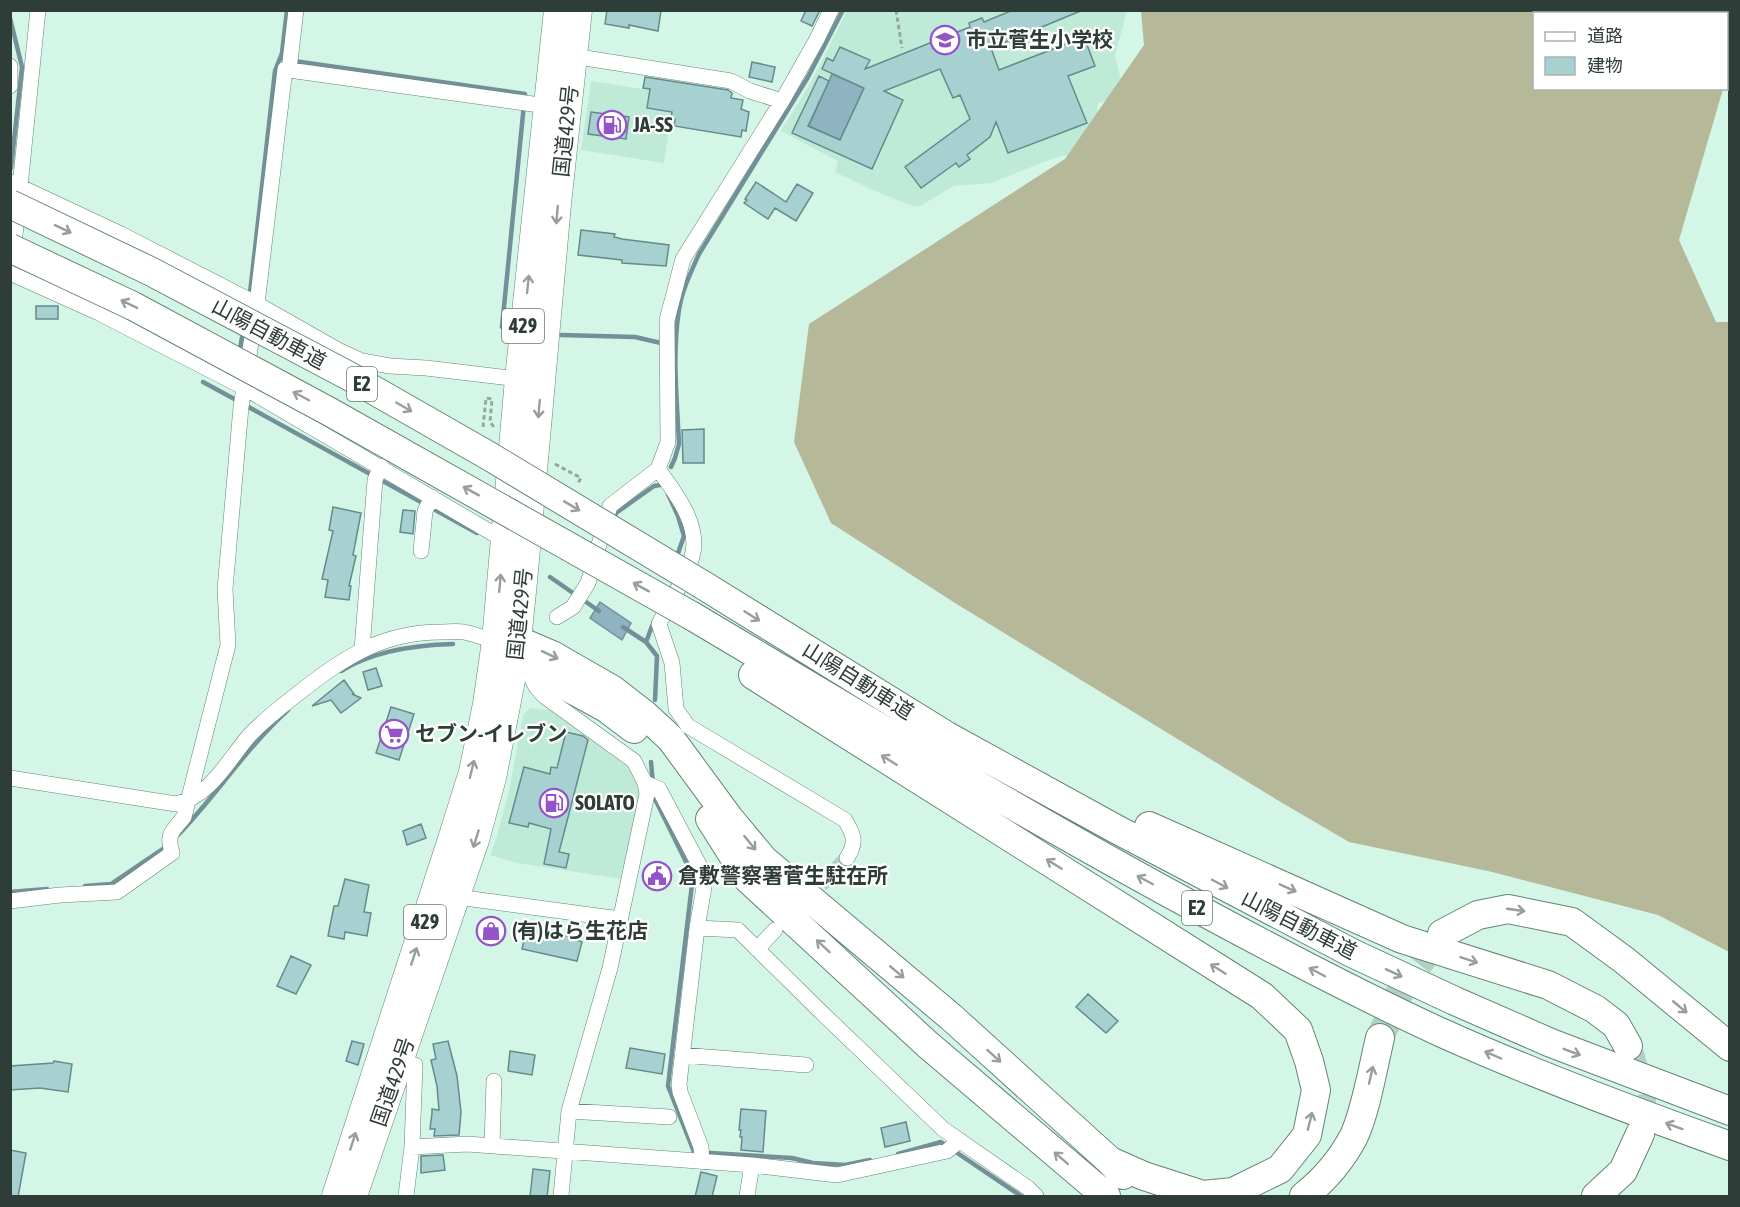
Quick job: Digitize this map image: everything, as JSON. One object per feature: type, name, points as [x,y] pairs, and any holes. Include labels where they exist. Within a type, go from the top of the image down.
[{"type":"highway","name":"国道429号","points":[[335,1197],[457,897],[493,778],[513,651],[558,204],[564,54],[557,10]]},
{"type":"highway","name":"国道429号","points":[[354,1197],[391,1057],[472,772],[486,704],[513,651],[504,540],[518,379],[532,104],[564,54],[579,10]]},
{"type":"highway","name":"山陽自動車道","points":[[14,191],[150,271],[349,376],[489,456],[947,736],[1116,829],[1352,953],[1455,1001],[1551,1043],[1730,1111]]},
{"type":"highway","name":"山陽自動車道","points":[[10,248],[133,306],[330,412],[692,616],[951,771],[1082,845],[1338,983],[1538,1074],[1730,1146]]},
{"type":"highway","points":[[692,616],[712,649],[1262,996],[1298,1030],[1316,1090],[1306,1135],[1280,1169],[1233,1192],[1203,1195],[1144,1176],[1110,1161]]},
{"type":"highway","points":[[513,651],[552,655],[614,690],[644,714],[671,739],[729,818],[764,860],[951,1017],[1110,1161],[1134,1189],[1146,1197]]},
{"type":"highway","points":[[513,651],[606,708],[634,728],[685,780],[748,879],[927,1044],[1106,1197]]},
{"type":"highway","points":[[947,736],[1402,939],[1548,985],[1595,1009],[1616,1025],[1628,1046]]},
{"type":"highway","points":[[1442,934],[1478,915],[1508,909],[1572,922],[1624,960],[1730,1047]]},
{"type":"highway","points":[[1304,1197],[1330,1172],[1354,1136],[1380,1038]]},
{"type":"highway","points":[[1596,1197],[1623,1171],[1640,1134]]},
{"type":"street","points":[[38,10],[14,191],[11,274],[99,313],[429,503],[504,540]]},
{"type":"street","points":[[10,901],[117,892],[172,853],[169,844],[170,835],[184,817],[228,645],[225,589],[242,397],[258,304],[285,69],[289,64],[296,10]]},
{"type":"street","points":[[557,616],[573,607],[588,583],[610,506],[658,470],[668,442],[667,320],[674,286],[683,259],[782,101],[818,39],[831,10]]},
{"type":"street","points":[[564,54],[731,81],[750,92],[782,101]]},
{"type":"street","points":[[289,64],[532,104]]},
{"type":"street","points":[[10,66],[10,86]]},
{"type":"street","points":[[14,191],[121,234],[258,304],[338,350],[362,361],[518,379]]},
{"type":"street","points":[[658,470],[673,490],[690,523],[694,542],[692,558],[659,624],[672,663],[676,709],[688,726],[845,820],[853,833],[853,848],[847,858]]},
{"type":"street","points":[[362,650],[377,473]]},
{"type":"street","points":[[421,551],[429,503]]},
{"type":"street","points":[[10,778],[176,804],[188,801],[205,791],[250,735],[275,712],[328,670],[362,650],[393,637],[425,632],[464,632],[513,651],[544,696],[634,761],[650,785],[659,789],[704,874],[679,1084],[702,1155]]},
{"type":"street","points":[[561,1197],[569,1111],[610,968],[650,785]]},
{"type":"street","points":[[457,897],[620,919]]},
{"type":"street","points":[[697,928],[738,930],[943,1129],[953,1146],[1028,1193]]},
{"type":"street","points":[[757,949],[775,930]]},
{"type":"street","points":[[682,1055],[806,1065]]},
{"type":"street","points":[[391,1057],[415,1065],[412,1147],[406,1197]]},
{"type":"street","points":[[492,1146],[494,1081]]},
{"type":"street","points":[[569,1111],[669,1117]]},
{"type":"street","points":[[412,1147],[467,1144],[565,1152],[702,1155],[752,1165],[837,1175],[953,1146]]},
{"type":"street","points":[[747,1197],[752,1165]]},
{"type":"path","points":[[896,10],[902,48]]},
{"type":"path","points":[[483,427],[486,398],[492,399],[490,422]]},
{"type":"path","points":[[554,464],[581,478],[578,483],[576,482]]},
{"type":"shaded area","points":[[847,11],[1127,11],[1115,55],[1123,89],[1120,94],[1099,103],[1097,107],[1100,135],[1079,152],[1051,159],[991,183],[954,186],[918,207],[912,206],[835,172],[838,161],[781,131],[811,82]]},
{"type":"shaded area","points":[[1141,11],[1723,11],[1533,12],[1533,90],[1723,90],[1679,240],[1716,322],[1729,322],[1729,952],[1658,915],[1488,871],[1349,842],[955,603],[831,523],[794,442],[809,324],[1065,159],[1144,45]]},
{"type":"shaded area","points":[[591,81],[674,94],[664,163],[581,150]]},
{"type":"shaded area","points":[[530,708],[551,710],[626,765],[641,786],[622,879],[517,863],[490,855],[510,786],[523,715]]},
{"type":"water","points":[[832,74],[864,88],[840,140],[809,126]]},
{"type":"water","points":[[600,602],[631,623],[622,640],[590,618]]},
{"type":"building","points":[[607,10],[661,10],[658,31],[629,25],[629,28],[605,24]]},
{"type":"building","points":[[806,10],[820,10],[812,26],[801,21]]},
{"type":"building","points":[[1013,10],[1083,10],[991,48],[999,70],[1084,37],[1095,66],[1068,76],[1087,123],[1008,153],[996,122],[990,137],[967,155],[970,159],[959,167],[956,163],[921,188],[905,167],[970,119],[960,95],[953,98],[940,69],[884,91],[903,100],[872,169],[792,133],[819,76],[829,81],[808,126],[840,140],[864,88],[822,69],[827,58],[833,61],[840,47],[870,60],[865,69],[970,27],[969,23],[982,18],[984,22]]},
{"type":"building","points":[[752,62],[775,67],[772,82],[749,77]]},
{"type":"building","points":[[645,77],[728,90],[732,93],[731,98],[743,100],[741,109],[749,112],[746,131],[742,130],[741,137],[674,126],[675,119],[671,118],[672,112],[647,108],[650,89],[643,88]]},
{"type":"building","points":[[591,112],[629,117],[626,139],[588,134]]},
{"type":"building","points":[[756,182],[786,202],[797,184],[813,193],[796,221],[775,208],[768,219],[744,203]]},
{"type":"building","points":[[581,230],[615,234],[614,237],[622,239],[669,245],[666,266],[622,263],[622,260],[578,255]]},
{"type":"building","points":[[36,306],[58,306],[58,319],[36,319]]},
{"type":"building","points":[[704,429],[704,463],[683,463],[682,430]]},
{"type":"building","points":[[333,507],[361,513],[353,555],[356,556],[349,586],[351,586],[349,600],[325,597],[328,580],[322,579],[333,531],[329,530]]},
{"type":"building","points":[[403,510],[415,511],[413,534],[400,532]]},
{"type":"building","points":[[376,668],[382,686],[368,690],[363,672]]},
{"type":"building","points":[[344,680],[354,694],[352,694],[361,698],[341,713],[331,700],[312,706]]},
{"type":"building","points":[[391,707],[414,714],[399,760],[376,753]]},
{"type":"building","points":[[566,732],[583,736],[588,740],[559,852],[569,854],[566,868],[544,864],[551,829],[529,823],[528,827],[509,823],[524,767],[550,774],[551,767],[557,768]]},
{"type":"building","points":[[421,824],[426,838],[407,845],[403,831]]},
{"type":"building","points":[[345,879],[369,885],[364,912],[371,913],[367,936],[345,932],[344,939],[328,936],[334,906],[338,906]]},
{"type":"building","points":[[528,924],[555,930],[554,932],[582,942],[577,961],[522,949]]},
{"type":"building","points":[[291,956],[311,965],[296,994],[277,986]]},
{"type":"building","points":[[1088,994],[1118,1021],[1106,1033],[1076,1007]]},
{"type":"building","points":[[352,1041],[364,1044],[358,1065],[346,1061]]},
{"type":"building","points":[[448,1041],[457,1076],[461,1112],[459,1135],[434,1136],[435,1129],[430,1129],[432,1109],[439,1110],[437,1086],[431,1060],[436,1059],[433,1044]]},
{"type":"building","points":[[630,1048],[665,1054],[662,1074],[626,1068]]},
{"type":"building","points":[[510,1051],[535,1055],[532,1075],[508,1071]]},
{"type":"building","points":[[54,1061],[72,1064],[68,1092],[40,1088],[10,1090],[10,1066],[53,1063]]},
{"type":"building","points":[[741,1109],[766,1111],[763,1152],[741,1150],[742,1137],[740,1137],[741,1130],[739,1130]]},
{"type":"building","points":[[906,1122],[910,1141],[885,1147],[881,1128]]},
{"type":"building","points":[[10,1150],[26,1153],[18,1197],[10,1197]]},
{"type":"building","points":[[443,1155],[445,1170],[421,1173],[421,1156]]},
{"type":"building","points":[[533,1169],[550,1171],[547,1197],[530,1197]]},
{"type":"building","points":[[701,1172],[717,1176],[712,1197],[695,1197]]},
{"type":"waterway","points":[[250,293],[275,71],[282,53],[287,10]]},
{"type":"waterway","points":[[671,467],[679,444],[676,377],[677,327],[680,303],[687,281],[699,254],[808,77],[843,10]]},
{"type":"waterway","points":[[10,18],[22,67],[11,168]]},
{"type":"waterway","points":[[280,59],[525,94],[502,327],[505,328]]},
{"type":"waterway","points":[[239,354],[243,332]]},
{"type":"waterway","points":[[561,335],[635,337],[661,343]]},
{"type":"waterway","points":[[203,382],[238,401]]},
{"type":"waterway","points":[[245,405],[477,533]]},
{"type":"waterway","points":[[614,519],[616,513],[654,486],[660,485]]},
{"type":"waterway","points":[[668,494],[684,536],[676,559]]},
{"type":"waterway","points":[[550,577],[599,611]]},
{"type":"waterway","points":[[654,621],[646,642],[657,656],[655,700]]},
{"type":"waterway","points":[[623,627],[646,642]]},
{"type":"waterway","points":[[341,671],[367,658],[395,650],[453,644]]},
{"type":"waterway","points":[[177,836],[258,740],[288,710]]},
{"type":"waterway","points":[[651,762],[653,784]]},
{"type":"waterway","points":[[654,792],[655,799],[693,876],[668,1086],[694,1152],[792,1158],[813,1163],[845,1165],[870,1160]]},
{"type":"waterway","points":[[85,886],[111,884],[167,846]]},
{"type":"waterway","points":[[10,892],[47,889]]},
{"type":"waterway","points":[[898,1154],[941,1142],[1021,1196]]},
{"type":"tunnel","points":[[805,901],[847,858]]},
{"type":"tunnel","points":[[1380,1038],[1404,983],[1442,934]]},
{"type":"tunnel","points":[[1630,1054],[1642,1098],[1640,1134]]},
{"type":"place","name":"市立菅生小学校","points":[[945,40]]},
{"type":"place","name":"JA-SS","points":[[612,125]]},
{"type":"place","name":"セブン-イレブン","points":[[394,734]]},
{"type":"place","name":"SOLATO","points":[[554,803]]},
{"type":"place","name":"倉敷警察署菅生駐在所","points":[[657,876]]},
{"type":"place","name":"(有)はら生花店","points":[[491,931]]}]
